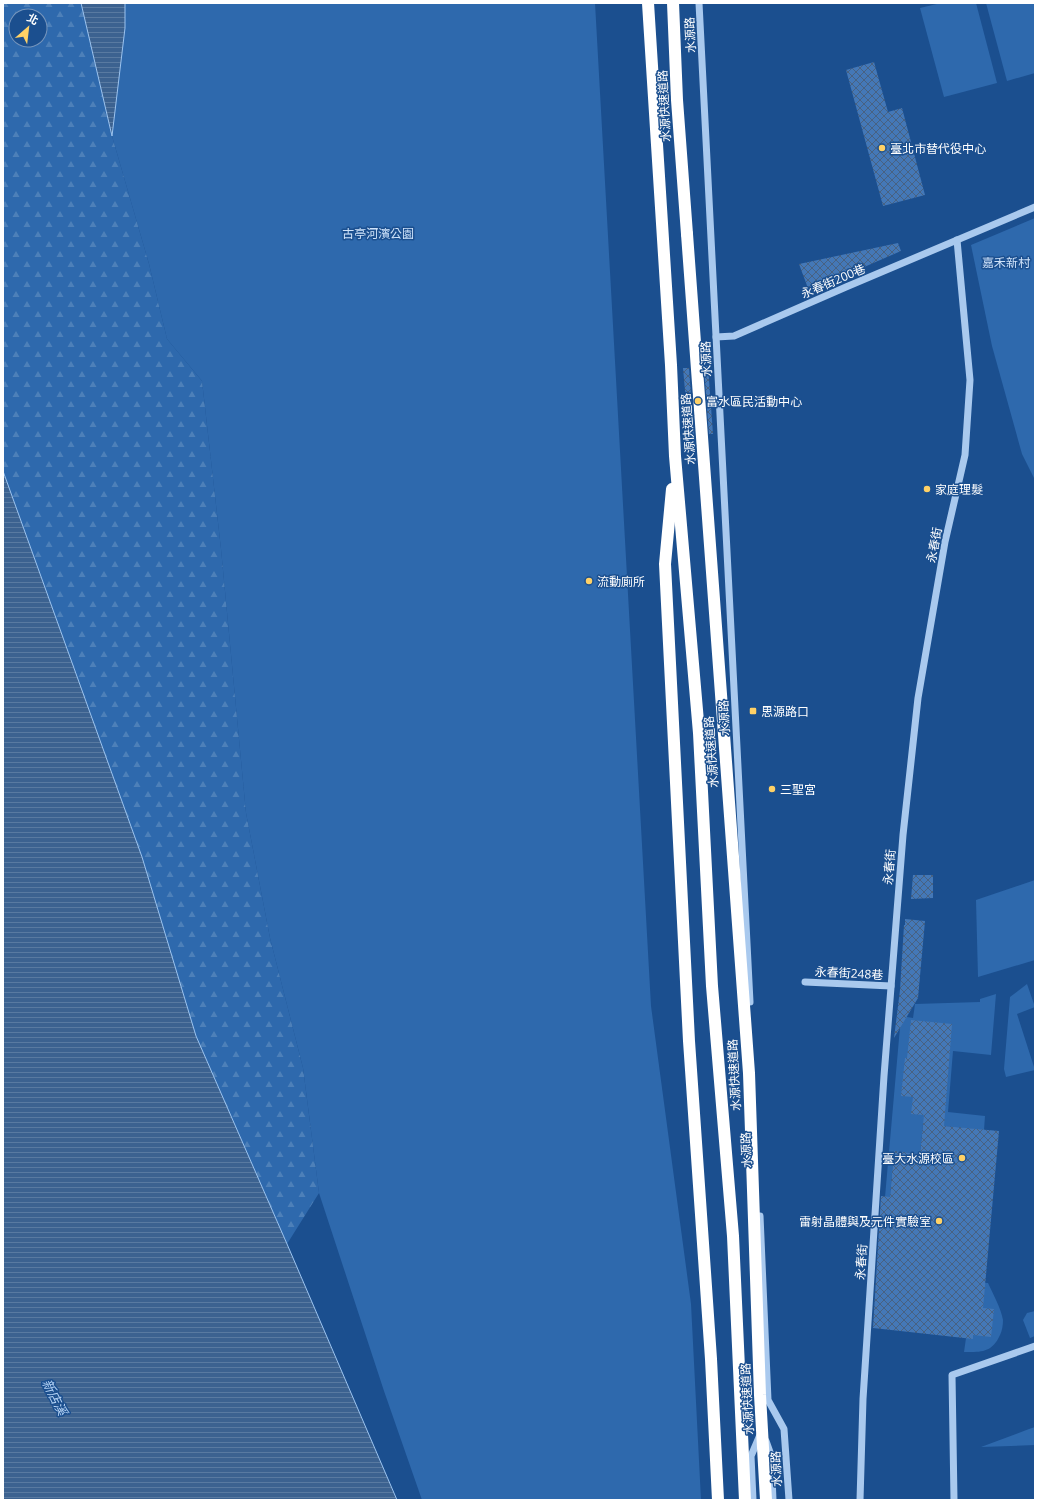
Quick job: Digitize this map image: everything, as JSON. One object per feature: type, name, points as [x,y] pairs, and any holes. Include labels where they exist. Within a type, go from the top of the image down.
[{"type":"highway","name":"水源快速道路","points":[[648,3],[671,365],[674,456],[699,733],[712,986],[733,1236],[745,1500]]},
{"type":"highway","name":"水源快速道路","points":[[673,3],[677,100],[749,1073],[760,1395],[766,1500]]},
{"type":"highway","points":[[674,456],[665,564],[689,1040],[711,1360],[718,1500]]},
{"type":"street","name":"水源路","points":[[699,3],[754,1083],[768,1400],[784,1429],[789,1500]]},
{"type":"street","name":"永春街200巷","points":[[716,337],[734,336],[1035,207]]},
{"type":"street","name":"永春街","points":[[860,1500],[863,1399],[884,1076],[903,835],[918,698],[945,542],[965,455],[970,380],[957,240]]},
{"type":"street","name":"永春街248巷","points":[[805,982],[891,986]]},
{"type":"street","points":[[954,1500],[952,1375],[1035,1346]]},
{"type":"street","points":[[753,1500],[751,1456],[763,1430],[768,1400]]},
{"type":"street","points":[[763,1430],[771,1455],[773,1500]]},
{"type":"green space","points":[[3,3],[81,3],[112,136],[149,264],[167,339],[202,381],[221,549],[246,813],[270,938],[303,1068],[319,1193],[287,1244],[196,1036],[142,857],[3,471]]},
{"type":"green space","name":"古亭河濱公園","points":[[125,3],[595,3],[651,1006],[691,1304],[701,1500],[422,1500],[384,1391],[319,1193],[303,1068],[270,938],[246,813],[221,549],[202,381],[167,339],[149,264],[112,136],[125,28]]},
{"type":"green space","points":[[941,3],[976,3],[997,83],[944,97],[920,8]]},
{"type":"green space","points":[[986,3],[1035,3],[1035,73],[1007,81]]},
{"type":"green space","name":"嘉禾新村","points":[[1035,218],[1035,480],[1022,454],[992,346],[971,245]]},
{"type":"green space","points":[[1035,880],[1035,960],[978,977],[976,900]]},
{"type":"green space","points":[[1027,984],[1035,1007],[1017,1014],[1035,1070],[1006,1077],[1004,1069],[1010,997]]},
{"type":"green space","points":[[996,994],[991,1055],[953,1051],[948,1112],[985,1116],[984,1130],[923,1124],[920,1154],[894,1151],[890,1197],[885,1197],[901,1016],[913,1018],[915,1004],[980,1002],[980,999]]},
{"type":"green space","points":[[985,1283],[988,1283],[997,1301],[1001,1311],[1003,1326],[997,1341],[990,1348],[976,1352],[964,1352],[966,1338]]},
{"type":"green space","points":[[1035,1311],[1035,1336],[1030,1338],[1023,1320],[1027,1313]]},
{"type":"green space","points":[[1035,1427],[1035,1445],[981,1447],[1029,1429]]},
{"type":"water","points":[[81,3],[125,3],[125,28],[112,136]]},
{"type":"water","name":"新店溪","points":[[3,471],[142,857],[196,1036],[397,1500],[3,1500]]},
{"type":"building","points":[[874,62],[888,112],[902,108],[925,195],[883,206],[846,70]]},
{"type":"building","points":[[898,243],[901,251],[809,291],[799,264]]},
{"type":"building","points":[[704,366],[708,366],[713,434],[709,434]]},
{"type":"building","points":[[683,368],[689,368],[694,435],[689,436]]},
{"type":"building","points":[[913,875],[933,875],[933,898],[911,899]]},
{"type":"building","points":[[905,919],[925,921],[918,998],[894,1038],[900,990]]},
{"type":"building","name":"雷射晶體與及元件實驗室","points":[[911,1020],[952,1024],[944,1126],[999,1131],[983,1308],[994,1309],[991,1337],[973,1335],[973,1339],[873,1328],[881,1196],[890,1197],[894,1151],[920,1154],[924,1115],[911,1114],[913,1097],[901,1096]]},
{"type":"place","name":"臺北市替代役中心","points":[[882,148]]},
{"type":"place","name":"富水區民活動中心","points":[[698,401]]},
{"type":"place","name":"家庭理髮","points":[[927,489]]},
{"type":"place","name":"流動廁所","points":[[589,581]]},
{"type":"place","name":"思源路口","points":[[753,711]]},
{"type":"place","name":"三聖宮","points":[[772,789]]},
{"type":"place","name":"臺大水源校區","points":[[962,1158]]},
{"type":"place","name":"雷射晶體與及元件實驗室","points":[[939,1221]]}]
